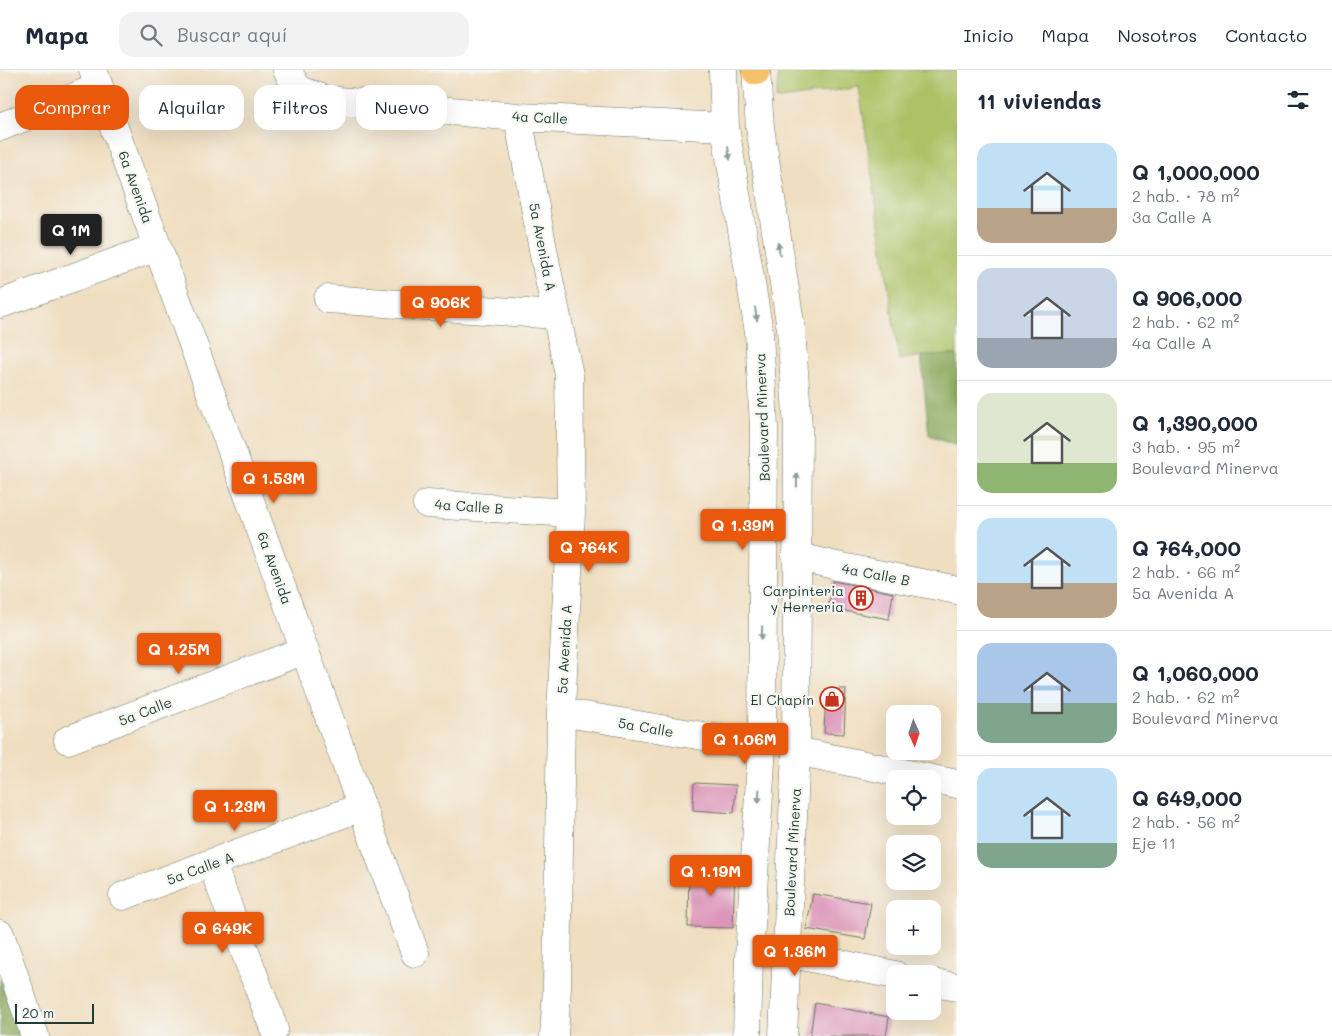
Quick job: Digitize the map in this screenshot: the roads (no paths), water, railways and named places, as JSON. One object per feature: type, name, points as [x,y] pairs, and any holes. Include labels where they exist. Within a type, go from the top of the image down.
[{"type":"street","name":"Boulevard Minerva","points":[[723,70],[724,127],[759,332],[764,428],[762,746],[749,957],[747,1036]]},
{"type":"street","name":"Boulevard Minerva","points":[[756,70],[760,127],[791,329],[798,428],[796,751],[784,1036]]},
{"type":"street","points":[[0,127],[96,78]]},
{"type":"street","name":"6a Avenida","points":[[96,78],[415,953]]},
{"type":"street","name":"4a Calle","points":[[292,80],[327,100],[518,117],[724,127]]},
{"type":"street","name":"5a Avenida A","points":[[518,117],[569,375],[571,513],[561,712],[557,987],[554,1036]]},
{"type":"street","points":[[0,304],[157,246]]},
{"type":"street","points":[[328,299],[556,315]]},
{"type":"street","name":"4a Calle B","points":[[427,504],[571,513]]},
{"type":"street","name":"4a Calle B","points":[[796,556],[836,566],[957,590]]},
{"type":"street","name":"5a Calle","points":[[68,740],[305,650]]},
{"type":"street","name":"5a Calle","points":[[561,712],[762,746]]},
{"type":"street","points":[[796,751],[957,784]]},
{"type":"street","name":"5a Calle A","points":[[123,896],[361,807]]},
{"type":"street","points":[[212,864],[274,1029]]},
{"type":"street","points":[[0,934],[35,1036]]},
{"type":"street","points":[[787,953],[886,973]]},
{"type":"street","points":[[941,984],[957,988]]},
{"type":"place","name":"Carpinteria y Herreria","points":[[861,598]]},
{"type":"place","name":"El Chapín","points":[[832,699]]}]
